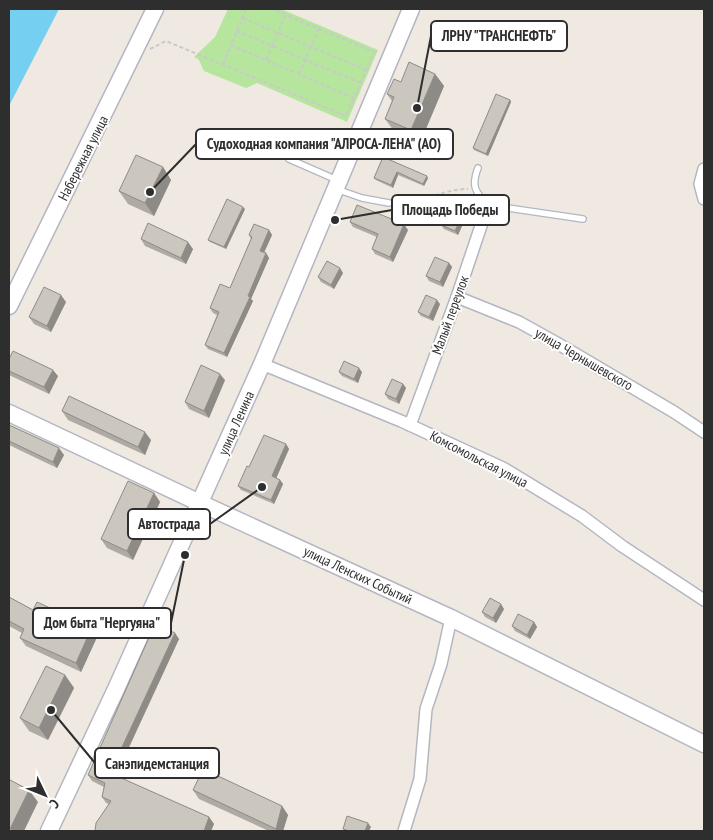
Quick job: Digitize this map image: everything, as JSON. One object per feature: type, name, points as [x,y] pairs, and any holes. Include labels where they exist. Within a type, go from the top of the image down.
[{"type":"street","name":"Набережная улица","points":[[9,306],[155,9]]},
{"type":"street","name":"улица Ленина","points":[[49,831],[116,689],[262,364],[411,9]]},
{"type":"street","points":[[704,169],[700,184],[704,198]]},
{"type":"street","name":"Малый переулок","points":[[410,424],[457,297],[488,205]]},
{"type":"street","name":"улица Чернышевского","points":[[457,297],[518,322],[555,342],[674,412],[704,432]]},
{"type":"street","name":"Комсомольская улица","points":[[262,364],[410,424],[503,468],[582,516],[622,546],[704,600]]},
{"type":"street","name":"улица Ленских Событий","points":[[9,412],[200,503],[451,618],[704,744]]},
{"type":"street","points":[[404,831],[420,779],[426,709],[441,664],[451,618]]},
{"type":"lane","points":[[289,159],[362,198],[390,203]]},
{"type":"lane","points":[[478,168],[474,178],[475,190],[488,205],[583,218]]},
{"type":"path","points":[[223,64],[246,9]]},
{"type":"path","points":[[137,48],[146,51],[166,41],[346,116],[374,52],[272,9]]},
{"type":"path","points":[[266,60],[286,14]]},
{"type":"path","points":[[242,18],[366,70]]},
{"type":"path","points":[[299,74],[319,28]]},
{"type":"path","points":[[237,31],[360,83]]},
{"type":"path","points":[[231,45],[354,98]]},
{"type":"path","points":[[390,203],[408,203],[456,190],[475,190]]},
{"type":"green space","points":[[228,9],[281,9],[378,50],[347,122],[257,83],[246,88],[204,71],[199,60],[194,57],[215,37]]},
{"type":"water","points":[[9,9],[59,9],[9,106]]},
{"type":"building","points":[[409,62],[435,74],[411,130],[385,119],[394,97],[387,94],[394,79],[401,82]]},
{"type":"building","points":[[496,94],[510,100],[486,154],[473,148]]},
{"type":"building","points":[[136,155],[163,167],[145,203],[119,191]]},
{"type":"building","points":[[383,157],[427,176],[423,184],[397,172],[391,185],[374,178]]},
{"type":"building","points":[[227,199],[243,207],[224,247],[208,240]]},
{"type":"building","points":[[357,205],[404,224],[390,257],[372,249],[378,234],[350,222]]},
{"type":"building","points":[[450,205],[464,211],[455,231],[441,225]]},
{"type":"building","points":[[148,223],[188,242],[181,258],[141,239]]},
{"type":"building","points":[[254,224],[269,230],[260,251],[266,253],[248,296],[250,297],[224,353],[205,345],[219,312],[210,308],[220,284],[230,288],[252,237],[249,235]]},
{"type":"building","points":[[435,257],[449,263],[440,282],[426,276]]},
{"type":"building","points":[[327,261],[340,268],[331,285],[318,277]]},
{"type":"building","points":[[44,287],[61,295],[47,326],[29,317]]},
{"type":"building","points":[[426,295],[437,300],[429,317],[418,312]]},
{"type":"building","points":[[13,351],[53,370],[44,387],[9,371],[9,359]]},
{"type":"building","points":[[344,361],[359,368],[354,379],[339,372]]},
{"type":"building","points":[[201,365],[220,374],[204,411],[185,402]]},
{"type":"building","points":[[392,379],[403,384],[396,399],[385,394]]},
{"type":"building","points":[[69,396],[145,432],[138,447],[62,411]]},
{"type":"building","points":[[9,425],[59,448],[53,462],[9,441]]},
{"type":"building","points":[[264,435],[286,444],[272,476],[280,480],[271,500],[238,486]]},
{"type":"building","points":[[128,481],[154,493],[127,551],[101,539]]},
{"type":"building","points":[[9,597],[33,610],[37,602],[92,627],[76,663],[20,638],[24,629],[9,621]]},
{"type":"building","points":[[490,598],[501,604],[493,618],[482,612]]},
{"type":"building","points":[[518,614],[534,622],[527,635],[512,626]]},
{"type":"building","points":[[155,624],[175,633],[110,773],[209,817],[204,831],[95,831],[96,823],[111,801],[102,797],[105,783],[88,775]]},
{"type":"building","points":[[46,666],[65,675],[39,728],[20,718]]},
{"type":"building","points":[[203,769],[282,806],[276,829],[193,790]]},
{"type":"building","points":[[10,780],[29,790],[10,829],[9,783]]},
{"type":"building","points":[[347,816],[368,823],[365,831],[343,829]]},
{"type":"place","name":"ЛРНУ \"ТРАНСНЕФТЬ\"","points":[[417,108]]},
{"type":"place","name":"Судоходная компания \"АЛРОСА-ЛЕНА\" (АО)","points":[[150,192]]},
{"type":"place","name":"Площадь Победы","points":[[335,220]]},
{"type":"place","name":"Автострада","points":[[262,487]]},
{"type":"place","name":"Дом быта \"Нергуяна\"","points":[[185,555]]},
{"type":"place","name":"Санэпидемстанция","points":[[51,710]]}]
